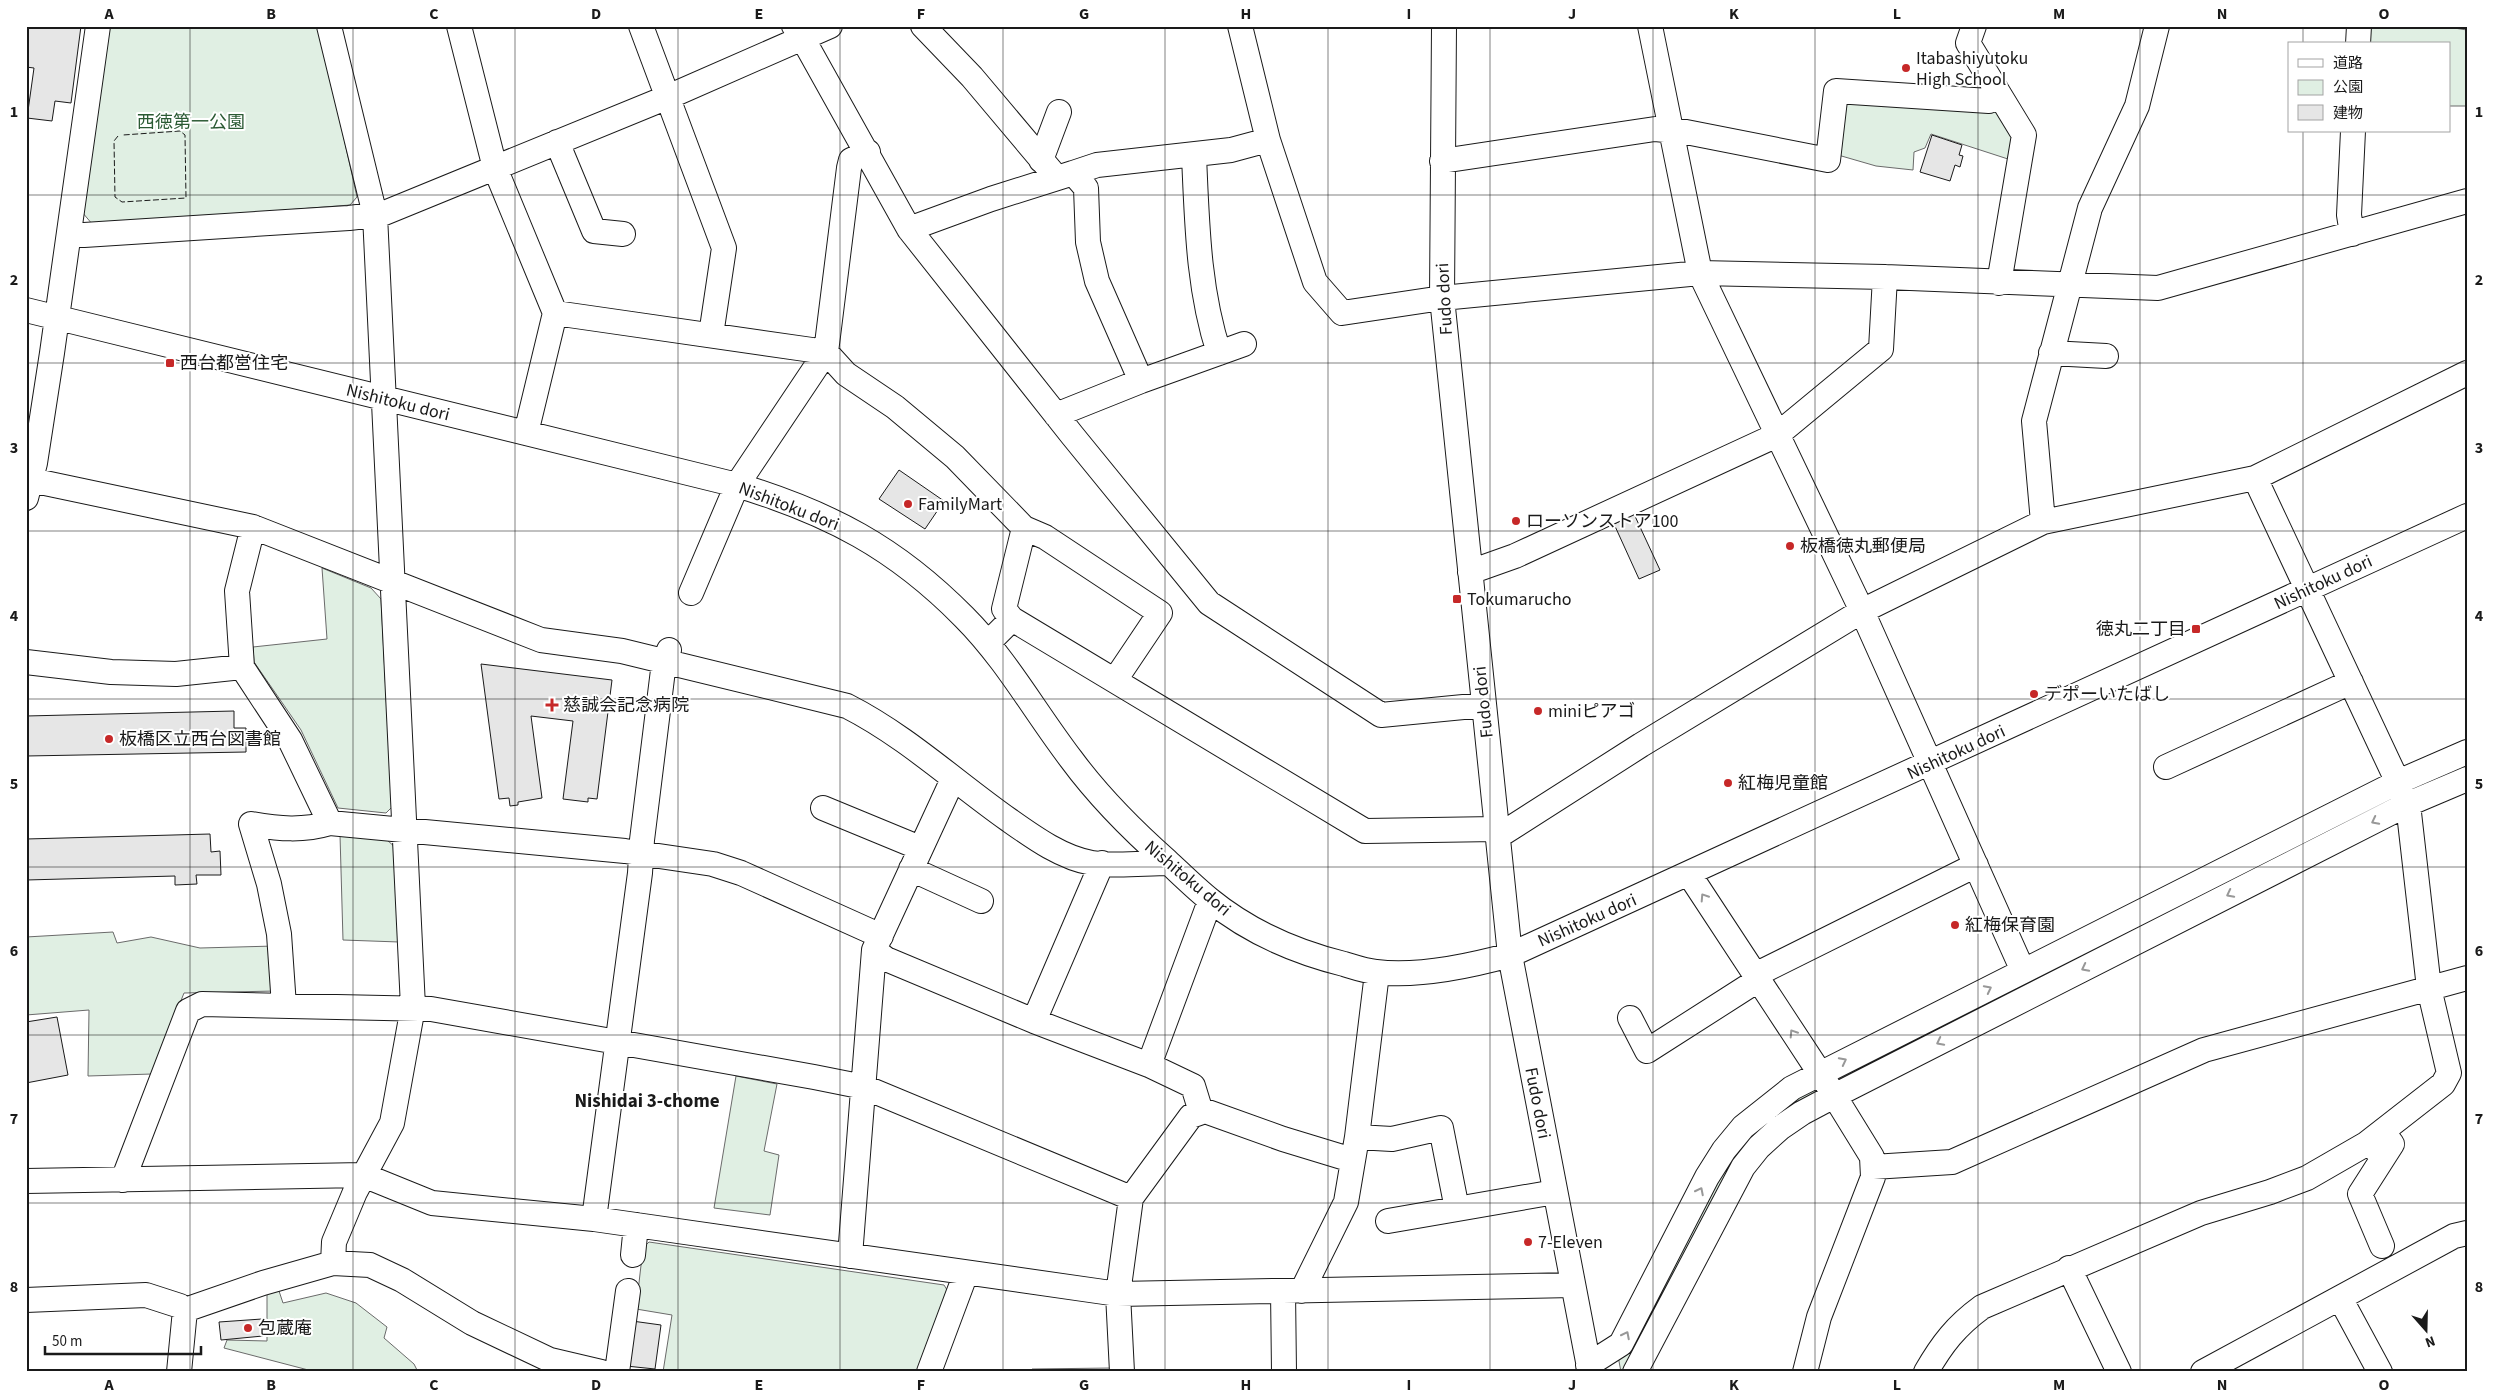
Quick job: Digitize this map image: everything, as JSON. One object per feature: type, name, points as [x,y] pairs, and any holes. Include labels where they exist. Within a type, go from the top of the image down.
[{"type":"street","points":[[98,26],[57,317],[28,486],[253,527],[541,640],[666,656],[847,706],[878,722],[1033,837],[1062,853],[1092,863],[1102,864],[1169,863]]},
{"type":"street","points":[[329,26],[375,215],[413,1007],[392,1124],[363,1175],[334,1242],[333,1263]]},
{"type":"street","points":[[459,26],[495,168],[555,313],[526,433]]},
{"type":"street","points":[[642,26],[724,248],[711,335]]},
{"type":"street","points":[[69,233],[84,235],[375,215],[668,97],[798,32],[830,26]]},
{"type":"street","points":[[922,26],[980,73],[1041,160],[1086,188],[1088,242],[1097,281],[1141,381]]},
{"type":"street","points":[[1240,26],[1268,140],[1315,282],[1329,303],[1342,313],[1442,298],[1700,273],[1885,276],[2158,288],[2467,201]]},
{"type":"street","name":"Fudo dori","points":[[1444,26],[1442,298],[1510,956],[1589,1368]]},
{"type":"street","points":[[1650,26],[1700,273],[1862,611],[2023,971]]},
{"type":"street","points":[[1974,26],[1968,43],[2024,134],[1999,282]]},
{"type":"street","points":[[2043,522],[2034,421],[2090,208],[2137,106],[2157,26]]},
{"type":"street","points":[[2358,42],[2359,26]]},
{"type":"street","points":[[798,32],[868,152],[909,229],[1056,415],[1209,603],[1381,715],[1484,704]]},
{"type":"street","points":[[1442,161],[1655,129],[1828,160],[1836,91],[1989,101],[2000,96]]},
{"type":"street","points":[[1041,160],[1059,112]]},
{"type":"street","points":[[2352,234],[2348,215],[2353,132]]},
{"type":"street","points":[[909,229],[991,199],[1097,165],[1194,156],[1231,150],[1268,140]]},
{"type":"street","points":[[557,142],[594,232],[623,234]]},
{"type":"street","points":[[691,594],[737,486],[826,352],[849,168],[851,160],[868,152]]},
{"type":"street","points":[[1194,156],[1198,245],[1207,319],[1219,353]]},
{"type":"street","points":[[1470,572],[1514,556],[1776,435],[1881,349],[1885,276]]},
{"type":"street","name":"Nishitoku dori","points":[[26,310],[737,486],[811,510],[879,547],[910,569],[938,593],[988,643],[1093,787],[1142,840],[1210,901],[1248,926],[1289,947],[1377,973],[1445,970],[1473,966],[1510,956],[2467,516]]},
{"type":"street","points":[[555,313],[826,352],[846,374],[895,407],[955,457],[1024,528],[1045,537],[1160,613],[1115,680]]},
{"type":"street","points":[[1056,415],[1141,381],[1244,344]]},
{"type":"street","points":[[2051,353],[2106,356]]},
{"type":"street","points":[[1024,528],[1004,610],[1012,619],[1365,831],[1497,833],[1862,611],[2043,522],[2255,478],[2467,373]]},
{"type":"street","points":[[1926,1372],[1959,1324],[1982,1307],[2200,1213],[2270,1192],[2307,1178],[2392,1130],[2443,1084],[2449,1073],[2429,988],[2408,804],[2255,478]]},
{"type":"street","points":[[253,527],[237,591],[242,667],[290,740],[330,823]]},
{"type":"street","points":[[988,643],[1012,619]]},
{"type":"street","points":[[594,1219],[666,656]]},
{"type":"street","points":[[26,662],[111,672],[176,674],[242,667]]},
{"type":"street","points":[[2166,767],[2351,682]]},
{"type":"street","points":[[1589,1368],[1621,1344],[1707,1177],[1724,1150],[1743,1127],[1765,1107],[1792,1088],[2398,782],[2467,752]]},
{"type":"street","points":[[850,1256],[878,943],[953,779]]},
{"type":"street","points":[[1635,1372],[1730,1188],[1743,1167],[1759,1147],[1780,1128],[1802,1113],[1834,1096],[2408,804],[2467,779]]},
{"type":"street","points":[[823,808],[916,858],[981,901]]},
{"type":"street","points":[[284,1006],[280,934],[251,824],[280,830],[312,828],[330,823],[641,855],[713,864],[737,871],[878,943],[886,958],[1034,1021],[1150,1065],[1193,1086],[1201,1112]]},
{"type":"street","points":[[1034,1021],[1102,864]]},
{"type":"street","points":[[1630,1018],[1647,1052],[1757,977],[1976,865]]},
{"type":"street","points":[[1689,874],[1820,1073],[1872,1157],[1873,1177],[1819,1317],[1805,1372]]},
{"type":"street","points":[[1150,1065],[1210,901]]},
{"type":"street","points":[[1284,1372],[1292,1291],[1346,1202],[1355,1149],[1377,973]]},
{"type":"street","points":[[1873,1167],[1952,1162],[2204,1050],[2467,978]]},
{"type":"street","points":[[122,1180],[188,1012],[202,1004],[413,1007],[864,1088],[1131,1198]]},
{"type":"street","points":[[1122,1372],[1118,1294],[1131,1198],[1191,1116],[1205,1111],[1282,1139],[1355,1149],[1441,1128],[1457,1210]]},
{"type":"street","points":[[2370,1142],[2377,1151],[2389,1140],[2392,1144],[2360,1194],[2389,1258]]},
{"type":"street","points":[[26,1181],[363,1175],[432,1203],[594,1219],[1118,1294],[1573,1285]]},
{"type":"street","points":[[1388,1221],[1555,1192]]},
{"type":"street","points":[[633,1255],[636,1225]]},
{"type":"street","points":[[2203,1372],[2340,1298],[2389,1258],[2454,1236],[2465,1230]]},
{"type":"street","points":[[185,1310],[263,1283],[333,1263],[370,1265],[402,1280],[472,1322],[550,1360],[601,1372]]},
{"type":"street","points":[[2069,1268],[2119,1372]]},
{"type":"street","points":[[929,1372],[966,1273]]},
{"type":"street","points":[[617,1372],[628,1291]]},
{"type":"street","points":[[26,1300],[146,1295],[180,1306],[185,1310]]},
{"type":"street","points":[[2340,1298],[2380,1372]]},
{"type":"street","points":[[179,1372],[185,1310]]},
{"type":"green space","name":"西徳第一公園","points":[[108,26],[319,26],[357,197],[350,205],[93,225],[82,212]]},
{"type":"green space","points":[[2369,26],[2441,26],[2467,30],[2467,106],[2450,106],[2450,42],[2368,42]]},
{"type":"green space","points":[[1854,97],[1996,110],[2015,135],[2011,160],[1931,134],[1925,148],[1914,152],[1913,170],[1876,166],[1838,155],[1844,105]]},
{"type":"green space","points":[[322,568],[371,588],[381,599],[392,807],[386,813],[338,808],[301,730],[254,662],[253,647],[327,639]]},
{"type":"green space","points":[[340,835],[387,840],[396,848],[399,942],[343,940]]},
{"type":"green space","points":[[113,932],[117,943],[151,937],[200,948],[275,946],[276,991],[184,993],[152,1074],[88,1076],[89,1010],[26,1015],[26,937]]},
{"type":"green space","points":[[736,1076],[777,1084],[764,1151],[779,1155],[770,1215],[714,1208]]},
{"type":"green space","points":[[1812,1085],[1819,1097],[1775,1125],[1629,1372],[1621,1372],[1618,1356],[1726,1156]]},
{"type":"green space","points":[[649,1242],[944,1285],[949,1293],[920,1372],[663,1372],[672,1315],[636,1309],[643,1248]]},
{"type":"green space","points":[[279,1291],[283,1303],[326,1293],[356,1303],[387,1327],[384,1338],[414,1364],[418,1372],[316,1372],[224,1348],[227,1340],[267,1341],[267,1293]]},
{"type":"shaded area","points":[[1111,1368],[1111,1372],[1032,1372],[1032,1369]]},
{"type":"building","points":[[28,26],[81,26],[71,103],[55,101],[52,121],[27,118],[34,68],[26,67]]},
{"type":"building","points":[[1932,135],[1962,145],[1959,155],[1963,156],[1960,167],[1955,165],[1950,181],[1920,172]]},
{"type":"building","points":[[899,470],[944,501],[925,529],[879,499]]},
{"type":"building","points":[[1634,514],[1660,570],[1639,579],[1614,524]]},
{"type":"building","points":[[481,664],[612,680],[597,799],[588,798],[588,802],[563,799],[573,721],[531,716],[542,798],[518,802],[518,805],[510,806],[509,798],[499,799]]},
{"type":"building","points":[[234,711],[234,728],[246,728],[246,752],[26,756],[26,716]]},
{"type":"building","points":[[210,834],[211,852],[220,851],[221,875],[196,875],[197,884],[175,885],[175,876],[26,880],[26,839]]},
{"type":"building","points":[[57,1017],[68,1075],[26,1083],[26,1022]]},
{"type":"building","points":[[262,1319],[263,1336],[221,1340],[219,1322]]},
{"type":"building","points":[[632,1321],[661,1325],[655,1369],[626,1366]]},
{"type":"fence","points":[[118,136],[114,141],[115,197],[122,202],[186,198],[185,135],[180,131],[123,135]]},
{"type":"place","name":"Itabashiyutoku High School","points":[[1906,68]]},
{"type":"place","name":"西台都営住宅","points":[[170,363]]},
{"type":"place","name":"FamilyMart","points":[[908,504]]},
{"type":"place","name":"ローソンストア100","points":[[1516,521]]},
{"type":"place","name":"板橋徳丸郵便局","points":[[1790,546]]},
{"type":"place","name":"Tokumarucho","points":[[1457,599]]},
{"type":"place","name":"徳丸二丁目","points":[[2196,629]]},
{"type":"place","name":"デポーいたばし","points":[[2034,694]]},
{"type":"place","name":"慈誠会記念病院","points":[[552,705]]},
{"type":"place","name":"miniピアゴ","points":[[1538,711]]},
{"type":"place","name":"板橋区立西台図書館","points":[[109,739]]},
{"type":"place","name":"紅梅児童館","points":[[1728,783]]},
{"type":"place","name":"紅梅保育園","points":[[1955,925]]},
{"type":"place","name":"7-Eleven","points":[[1528,1242]]},
{"type":"place","name":"包蔵庵","points":[[248,1328]]},
{"type":"district","name":"Nishidai 3-chome","points":[[647,1100]]}]
